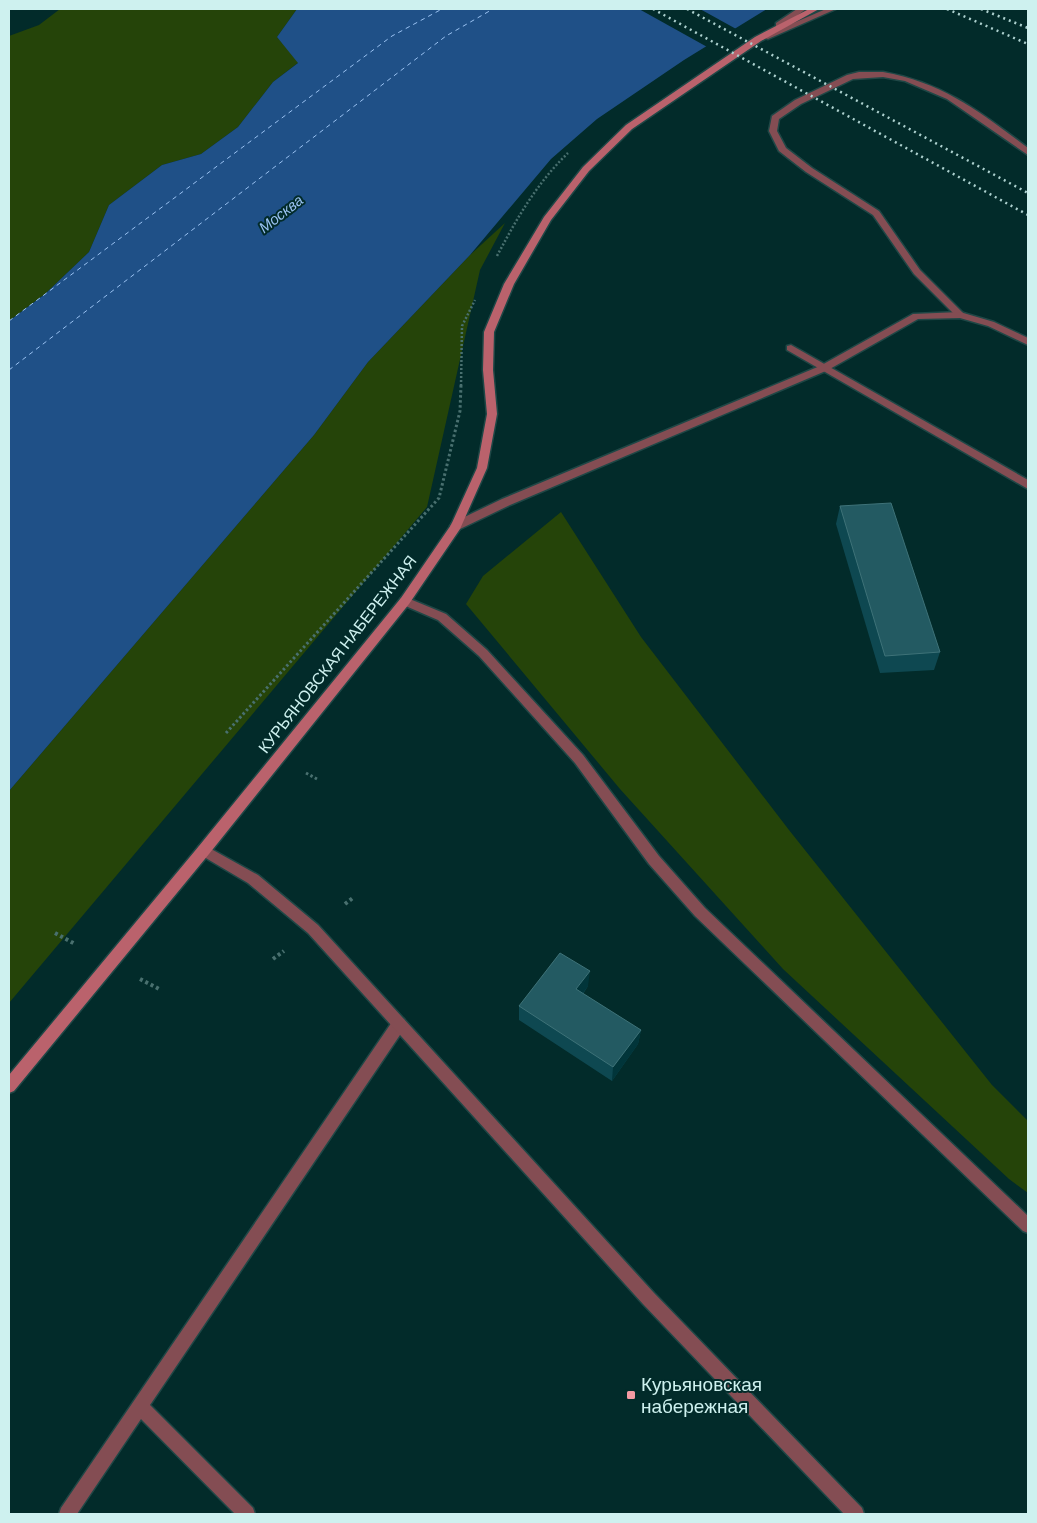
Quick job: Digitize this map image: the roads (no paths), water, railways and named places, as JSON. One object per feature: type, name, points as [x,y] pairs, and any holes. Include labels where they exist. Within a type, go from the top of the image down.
[{"type":"main road","points":[[758,40],[815,9]]},
{"type":"main road","name":"КУРЬЯНОВСКАЯ НАБЕРЕЖНАЯ","points":[[9,1086],[204,850],[405,601],[456,526],[482,468],[492,414],[488,370],[489,332],[509,284],[546,219],[586,169],[629,127],[758,40]]},
{"type":"street","name":"КУРЬЯНОВСКАЯ НАБЕРЕЖНАЯ","points":[[758,40],[802,9]]},
{"type":"street","name":"КУРЬЯНОВСКАЯ НАБЕРЕЖНАЯ","points":[[758,40],[832,9]]},
{"type":"street","points":[[960,315],[917,272],[876,214],[809,170],[782,149],[773,131],[775,118],[792,104],[858,75],[892,76],[923,83],[946,94],[1028,152]]},
{"type":"street","points":[[456,526],[506,502],[824,368],[916,316],[960,315],[991,324],[1028,342]]},
{"type":"street","points":[[791,348],[1028,485]]},
{"type":"street","points":[[405,601],[442,617],[483,654],[579,759],[654,860],[700,912],[1028,1226]]},
{"type":"street","points":[[204,850],[253,878],[313,929],[662,1313],[784,1442],[856,1514]]},
{"type":"street","points":[[67,1514],[398,1024]]},
{"type":"street","points":[[140,1406],[247,1514]]},
{"type":"water","name":"Москва","points":[[297,9],[767,9],[684,60],[597,119],[551,159],[470,255],[368,362],[314,435],[9,791],[9,321],[45,294],[89,252],[109,205],[162,165],[201,154],[238,127],[273,82],[298,63],[277,37]]},
{"type":"railway","points":[[653,9],[1028,215]]},
{"type":"railway","points":[[687,9],[1028,193]]},
{"type":"railway","points":[[947,9],[1028,44]]},
{"type":"railway","points":[[981,9],[1028,28]]},
{"type":"place","name":"Курьяновская набережная","points":[[631,1395]]}]
